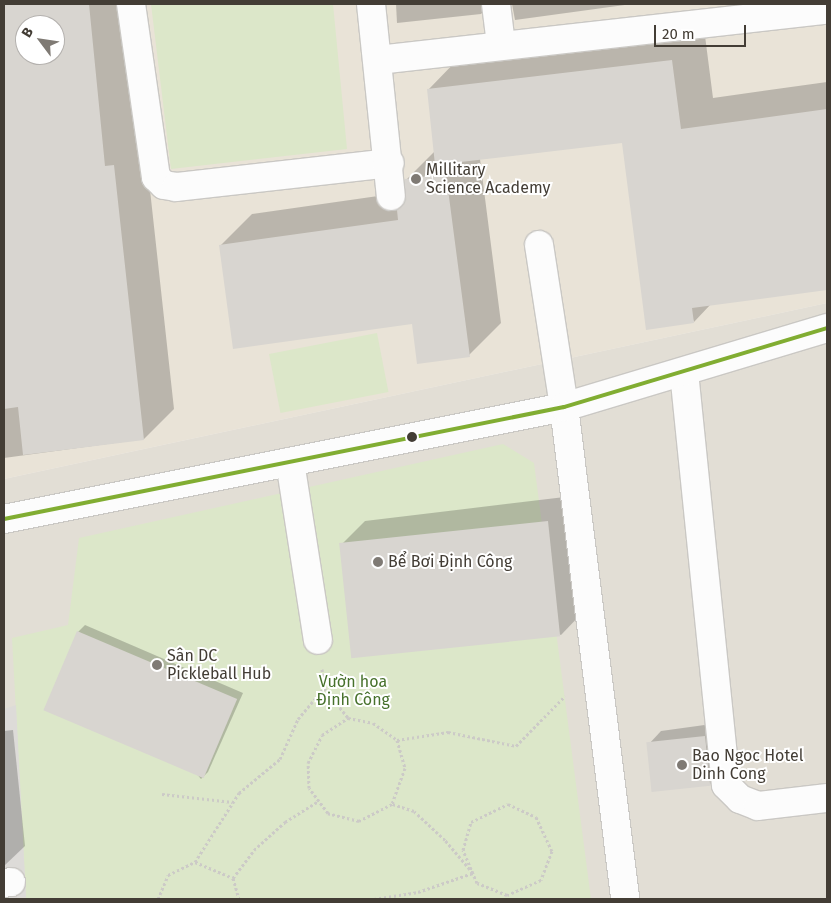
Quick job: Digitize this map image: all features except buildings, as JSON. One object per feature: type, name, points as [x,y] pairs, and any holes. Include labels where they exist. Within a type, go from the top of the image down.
[{"type":"street","points":[[131,4],[156,177],[164,185],[176,188],[390,163]]},
{"type":"street","points":[[370,4],[390,163],[391,196]]},
{"type":"street","points":[[496,4],[501,44]]},
{"type":"street","points":[[378,60],[501,44],[720,11],[827,10]]},
{"type":"street","points":[[539,245],[564,407],[625,899]]},
{"type":"street","points":[[4,519],[564,407],[827,328]]},
{"type":"street","points":[[684,372],[726,785],[740,799],[758,806],[827,798]]},
{"type":"street","points":[[290,462],[318,640]]},
{"type":"path","points":[[158,899],[168,875],[195,862],[233,802],[280,759],[298,719],[324,688],[348,718],[373,723],[397,740],[406,768],[392,804],[359,821],[328,813],[309,788],[308,763],[322,735],[348,718]]},
{"type":"path","points":[[397,740],[448,732],[516,746],[564,696]]},
{"type":"path","points":[[162,794],[233,802]]},
{"type":"path","points":[[232,878],[254,850],[285,822],[319,801]]},
{"type":"path","points":[[392,804],[414,811],[445,840],[473,873],[477,883],[507,895],[541,880],[552,851],[536,817],[508,804],[471,822],[463,850],[473,873]]},
{"type":"path","points":[[195,862],[232,878],[239,899]]},
{"type":"path","points":[[374,899],[418,892],[473,873]]},
{"type":"shaded area","name":"Millitary Science Academy","points":[[4,4],[827,4],[827,303],[4,479]]},
{"type":"shaded area","points":[[827,303],[827,899],[4,899],[4,479]]},
{"type":"shaded area","points":[[16,705],[26,897],[4,899],[4,709]]},
{"type":"green space","points":[[151,4],[333,4],[347,149],[171,169]]},
{"type":"green space","points":[[377,333],[388,392],[280,413],[269,354]]},
{"type":"green space","name":"Vườn hoa Định Công","points":[[503,444],[534,463],[591,899],[26,899],[12,638],[68,625],[79,538]]},
{"type":"transit line","points":[[4,519],[564,407],[827,328]]},
{"type":"place","name":"Millitary Science Academy","points":[[416,179]]},
{"type":"place","name":"Bể Bơi Định Công","points":[[378,562]]},
{"type":"place","name":"Sân DC Pickleball Hub","points":[[157,665]]},
{"type":"place","name":"Bao Ngoc Hotel Dinh Cong","points":[[682,765]]}]
